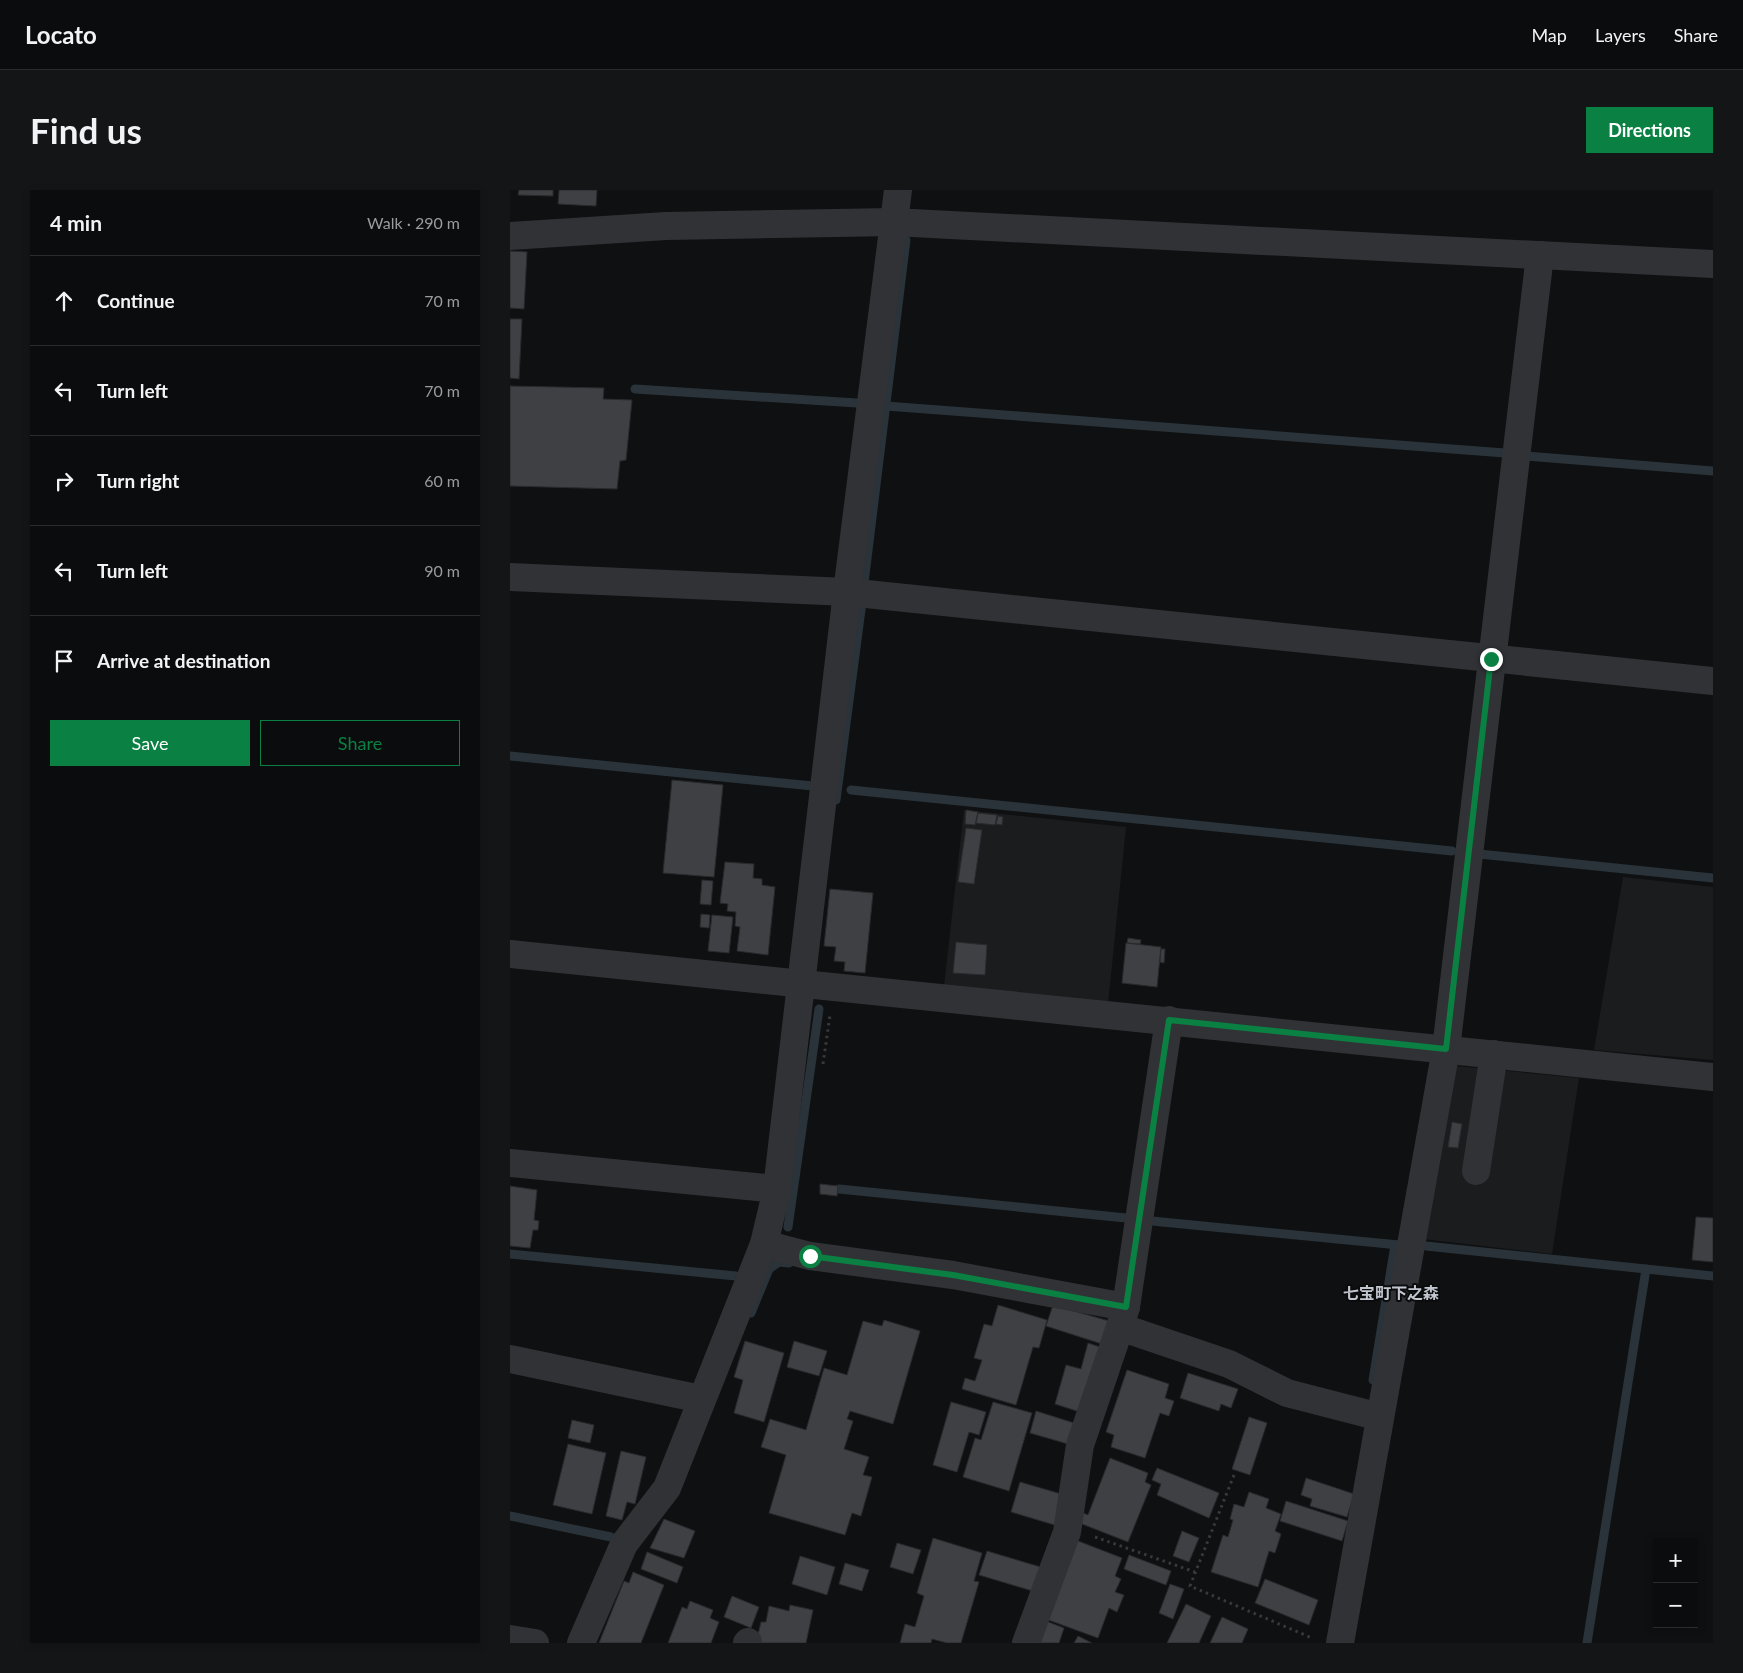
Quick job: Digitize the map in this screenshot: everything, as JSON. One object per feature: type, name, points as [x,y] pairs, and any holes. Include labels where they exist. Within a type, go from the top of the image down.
[{"type":"street","points":[[581,1643],[624,1544],[667,1488],[764,1244],[777,1189],[847,592],[898,190]]},
{"type":"street","points":[[510,236],[666,226],[893,222],[1713,264]]},
{"type":"street","points":[[1328,1641],[1380,1416],[1446,1049],[1540,255]]},
{"type":"street","points":[[510,577],[847,592],[1713,681]]},
{"type":"street","points":[[510,954],[1713,1077]]},
{"type":"street","points":[[1026,1643],[1067,1527],[1080,1445],[1123,1317],[1169,1020]]},
{"type":"street","points":[[1476,1171],[1494,1054]]},
{"type":"street","points":[[510,1163],[777,1189]]},
{"type":"street","points":[[764,1244],[810,1256],[953,1275],[1123,1317],[1229,1364],[1287,1393],[1380,1416]]},
{"type":"street","points":[[510,1359],[701,1399]]},
{"type":"street","points":[[510,1639],[535,1643]]},
{"type":"path","points":[[1234,1475],[1190,1586],[1328,1641]]},
{"type":"path","points":[[1067,1527],[1195,1572]]},
{"type":"shaded area","points":[[964,810],[1126,827],[1108,1004],[944,986]]},
{"type":"shaded area","points":[[1623,877],[1713,887],[1713,1060],[1594,1050]]},
{"type":"shaded area","points":[[1456,1066],[1579,1078],[1552,1254],[1423,1239]]},
{"type":"building","points":[[519,190],[553,190],[553,196],[518,195]]},
{"type":"building","points":[[559,190],[597,190],[596,206],[558,204]]},
{"type":"building","points":[[510,251],[527,252],[524,309],[510,308]]},
{"type":"building","points":[[510,319],[522,319],[519,379],[510,378]]},
{"type":"building","points":[[510,386],[604,388],[603,399],[632,400],[626,460],[620,461],[617,489],[510,486]]},
{"type":"building","points":[[672,780],[723,785],[714,877],[663,873]]},
{"type":"building","points":[[966,810],[978,812],[975,825],[965,824]]},
{"type":"building","points":[[978,813],[997,815],[995,825],[976,823]]},
{"type":"building","points":[[998,816],[1003,817],[1002,825],[996,824]]},
{"type":"building","points":[[966,828],[982,830],[974,884],[958,882]]},
{"type":"building","points":[[725,862],[754,864],[753,878],[762,879],[762,885],[775,887],[768,955],[737,951],[740,927],[735,926],[736,912],[727,911],[728,904],[720,903]]},
{"type":"building","points":[[702,880],[713,881],[711,905],[700,904]]},
{"type":"building","points":[[830,889],[873,893],[865,973],[844,971],[845,962],[834,961],[836,947],[824,946]]},
{"type":"building","points":[[701,914],[710,915],[709,928],[700,927]]},
{"type":"building","points":[[712,915],[733,917],[729,953],[708,951]]},
{"type":"building","points":[[1128,938],[1141,940],[1140,944],[1127,943]]},
{"type":"building","points":[[956,942],[987,945],[985,975],[953,973]]},
{"type":"building","points":[[1126,943],[1161,947],[1157,987],[1122,983]]},
{"type":"building","points":[[1161,949],[1165,949],[1164,963],[1160,962]]},
{"type":"building","points":[[1452,1122],[1462,1124],[1458,1148],[1448,1147]]},
{"type":"building","points":[[820,1184],[838,1186],[837,1196],[820,1194]]},
{"type":"building","points":[[510,1186],[537,1190],[534,1220],[539,1221],[538,1230],[533,1230],[530,1248],[510,1246]]},
{"type":"building","points":[[1696,1217],[1713,1218],[1713,1262],[1692,1260]]},
{"type":"building","points":[[998,1305],[1047,1320],[1039,1348],[1033,1347],[1016,1405],[962,1389],[965,1378],[975,1381],[982,1360],[974,1358],[984,1324],[992,1326]]},
{"type":"building","points":[[1053,1305],[1109,1321],[1102,1344],[1046,1326]]},
{"type":"building","points":[[884,1320],[920,1331],[893,1424],[850,1411],[847,1419],[853,1421],[844,1449],[869,1457],[863,1475],[872,1477],[861,1516],[852,1513],[845,1535],[769,1513],[786,1455],[761,1447],[770,1419],[806,1430],[824,1368],[847,1375],[863,1321],[882,1326]]},
{"type":"building","points":[[745,1341],[784,1353],[764,1422],[734,1413],[743,1380],[734,1377]]},
{"type":"building","points":[[794,1341],[827,1351],[819,1376],[787,1367]]},
{"type":"building","points":[[1088,1343],[1103,1348],[1083,1413],[1055,1404],[1066,1365],[1081,1369]]},
{"type":"building","points":[[1127,1370],[1169,1384],[1165,1398],[1174,1401],[1169,1416],[1160,1413],[1145,1458],[1111,1447],[1114,1435],[1106,1432]]},
{"type":"building","points":[[1188,1373],[1238,1389],[1231,1408],[1221,1404],[1219,1411],[1180,1398]]},
{"type":"building","points":[[951,1402],[986,1412],[979,1435],[969,1432],[957,1472],[933,1465]]},
{"type":"building","points":[[993,1402],[1032,1413],[1009,1491],[963,1477],[975,1438],[981,1440]]},
{"type":"building","points":[[1036,1411],[1074,1423],[1068,1444],[1030,1433]]},
{"type":"building","points":[[1249,1417],[1267,1423],[1250,1475],[1232,1469]]},
{"type":"building","points":[[572,1420],[594,1425],[590,1443],[568,1438]]},
{"type":"building","points":[[568,1444],[606,1453],[592,1514],[553,1505]]},
{"type":"building","points":[[621,1451],[646,1457],[635,1504],[627,1502],[622,1520],[606,1516]]},
{"type":"building","points":[[1110,1458],[1148,1473],[1145,1482],[1151,1485],[1128,1542],[1077,1522],[1081,1512],[1088,1515]]},
{"type":"building","points":[[1157,1468],[1219,1493],[1209,1518],[1157,1495],[1161,1484],[1152,1480]]},
{"type":"building","points":[[1306,1478],[1354,1494],[1347,1517],[1310,1506],[1312,1499],[1301,1495]]},
{"type":"building","points":[[1020,1482],[1068,1496],[1058,1526],[1011,1512]]},
{"type":"building","points":[[1249,1492],[1269,1499],[1266,1508],[1281,1514],[1275,1531],[1281,1534],[1275,1553],[1269,1551],[1258,1587],[1211,1572],[1223,1535],[1228,1537],[1233,1520],[1230,1519],[1234,1504],[1244,1507]]},
{"type":"building","points":[[1286,1501],[1348,1521],[1342,1541],[1280,1521]]},
{"type":"building","points":[[664,1519],[695,1531],[684,1558],[650,1548]]},
{"type":"building","points":[[1182,1531],[1199,1538],[1189,1562],[1173,1556]]},
{"type":"building","points":[[933,1538],[982,1553],[974,1581],[979,1582],[961,1643],[947,1643],[932,1639],[931,1643],[900,1643],[905,1624],[915,1627],[924,1596],[917,1593]]},
{"type":"building","points":[[1073,1539],[1122,1558],[1115,1576],[1121,1579],[1115,1592],[1124,1595],[1117,1612],[1109,1608],[1098,1638],[1043,1618]]},
{"type":"building","points":[[897,1543],[921,1550],[913,1574],[890,1567]]},
{"type":"building","points":[[987,1551],[1044,1568],[1036,1592],[979,1575]]},
{"type":"building","points":[[647,1552],[683,1567],[677,1583],[641,1569]]},
{"type":"building","points":[[1129,1555],[1171,1571],[1166,1585],[1124,1569]]},
{"type":"building","points":[[800,1556],[835,1567],[827,1595],[792,1584]]},
{"type":"building","points":[[845,1563],[869,1570],[862,1591],[839,1584]]},
{"type":"building","points":[[633,1572],[664,1585],[641,1643],[599,1643],[624,1581],[629,1583]]},
{"type":"building","points":[[1265,1579],[1318,1600],[1309,1625],[1255,1603]]},
{"type":"building","points":[[1170,1584],[1184,1589],[1173,1619],[1159,1613]]},
{"type":"building","points":[[732,1596],[759,1607],[751,1628],[724,1617]]},
{"type":"building","points":[[690,1601],[713,1610],[710,1618],[719,1622],[711,1643],[668,1643],[682,1607],[687,1609]]},
{"type":"building","points":[[1186,1604],[1211,1616],[1199,1643],[1167,1643]]},
{"type":"building","points":[[790,1605],[813,1610],[806,1643],[756,1643],[761,1622],[766,1622],[769,1606],[789,1611]]},
{"type":"building","points":[[1222,1617],[1248,1629],[1242,1643],[1210,1643]]},
{"type":"building","points":[[1043,1620],[1064,1628],[1059,1643],[1036,1643]]},
{"type":"building","points":[[1078,1636],[1092,1643],[1074,1643]]},
{"type":"waterway","points":[[864,583],[906,240]]},
{"type":"waterway","points":[[635,389],[857,403]]},
{"type":"waterway","points":[[886,406],[1505,453]]},
{"type":"waterway","points":[[1526,456],[1713,471]]},
{"type":"waterway","points":[[836,800],[862,602]]},
{"type":"waterway","points":[[510,756],[813,786]]},
{"type":"waterway","points":[[851,790],[1452,851]]},
{"type":"waterway","points":[[1479,854],[1713,878]]},
{"type":"waterway","points":[[788,1227],[819,1009]]},
{"type":"waterway","points":[[839,1189],[1136,1219]]},
{"type":"waterway","points":[[1152,1221],[1399,1245]]},
{"type":"waterway","points":[[1373,1380],[1395,1245]]},
{"type":"waterway","points":[[1426,1246],[1713,1276]]},
{"type":"waterway","points":[[510,1254],[736,1276]]},
{"type":"waterway","points":[[751,1313],[769,1269],[779,1262],[789,1263]]},
{"type":"waterway","points":[[1587,1643],[1646,1269]]},
{"type":"waterway","points":[[510,1516],[611,1537]]},
{"type":"district","name":"七宝町下之森","points":[[1391,1292]]},
{"type":"route","points":[[810,1256],[953,1275],[1126,1307],[1169,1020],[1446,1049],[1491,659]]}]
